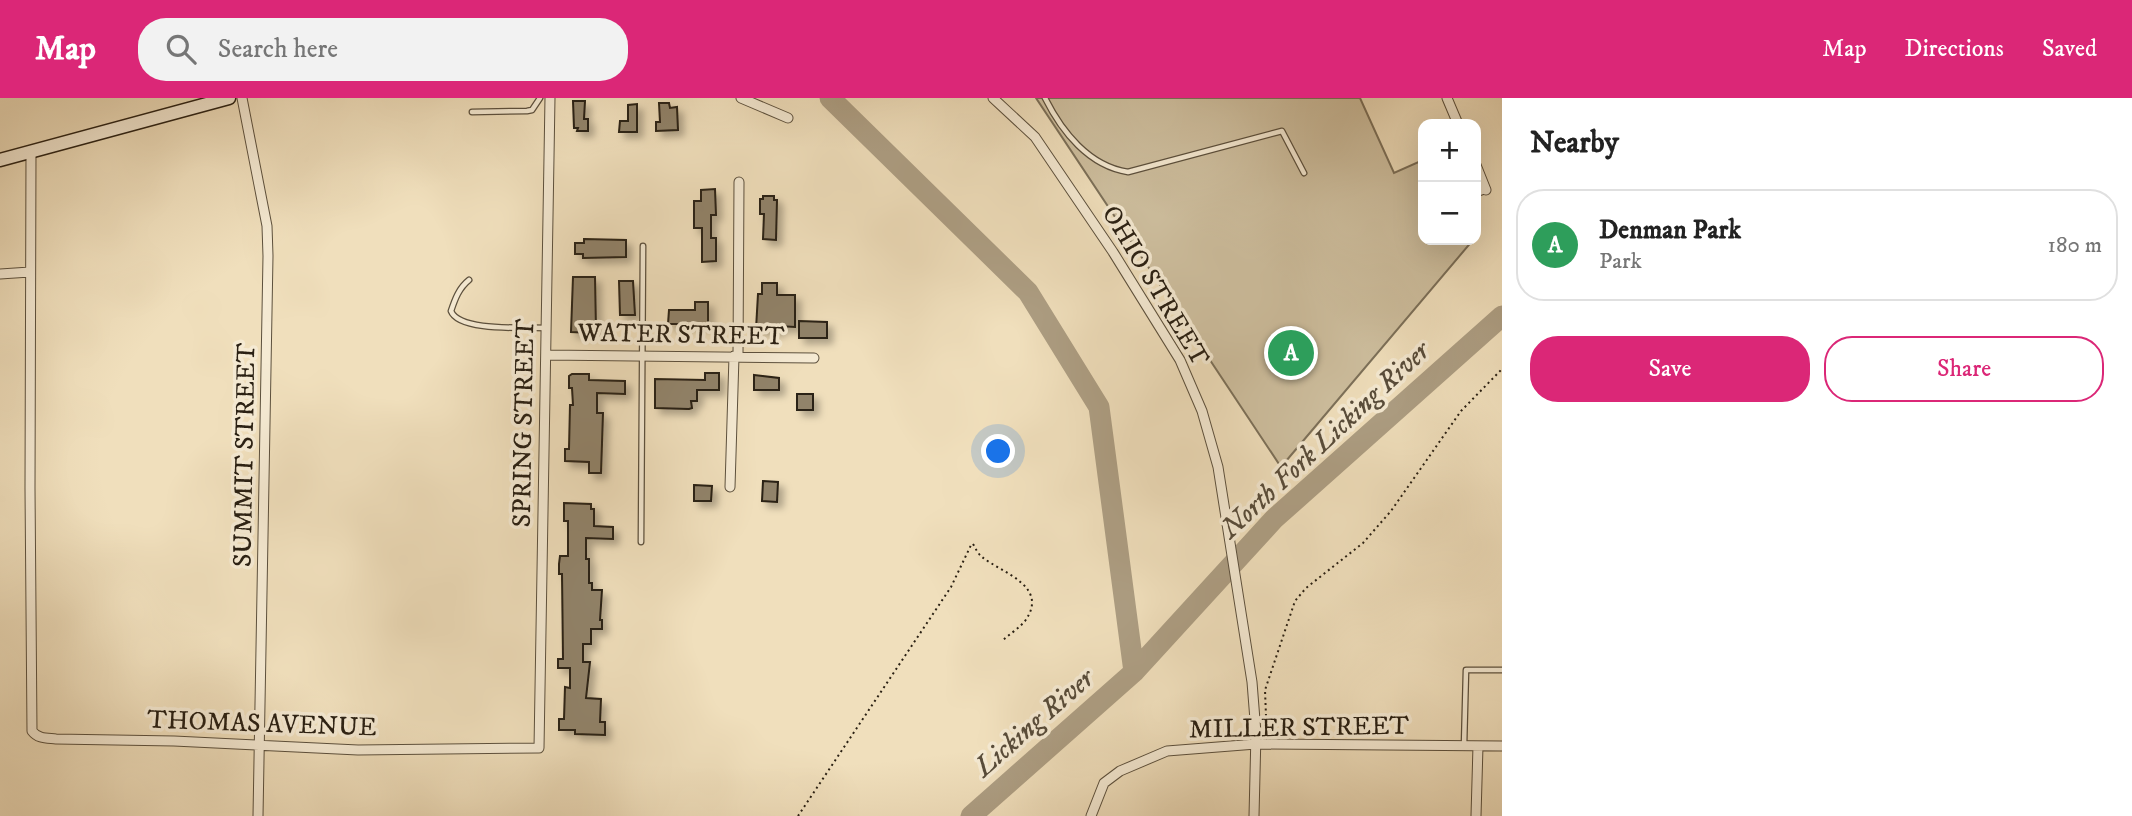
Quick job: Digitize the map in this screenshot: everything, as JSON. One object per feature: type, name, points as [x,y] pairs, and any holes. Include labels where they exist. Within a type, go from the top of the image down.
[{"type":"street","points":[[0,160],[229,98]]},
{"type":"street","name":"SUMMIT STREET","points":[[242,98],[267,236],[268,331],[258,816]]},
{"type":"street","name":"SPRING STREET","points":[[538,748],[550,98]]},
{"type":"street","points":[[741,98],[788,118]]},
{"type":"street","name":"OHIO STREET","points":[[993,98],[1035,138],[1047,154],[1150,308],[1180,360],[1197,399],[1211,439],[1224,505],[1255,705],[1254,816]]},
{"type":"street","points":[[1447,98],[1456,119]]},
{"type":"street","points":[[0,274],[30,272],[31,152]]},
{"type":"street","points":[[1481,178],[1486,190]]},
{"type":"street","points":[[730,488],[736,356],[739,182]]},
{"type":"street","name":"THOMAS AVENUE","points":[[30,272],[32,731],[41,737],[358,750],[538,748]]},
{"type":"street","name":"WATER STREET","points":[[547,355],[814,358]]},
{"type":"street","name":"MILLER STREET","points":[[1091,816],[1104,783],[1120,771],[1167,751],[1255,744],[1502,746]]},
{"type":"street","points":[[1476,816],[1478,746]]},
{"type":"lane","points":[[472,112],[532,110],[540,98]]},
{"type":"lane","points":[[1045,98],[1069,137],[1111,169],[1128,172],[1282,131],[1304,173]]},
{"type":"lane","points":[[1481,192],[1486,190]]},
{"type":"lane","points":[[641,542],[643,246]]},
{"type":"lane","points":[[469,280],[456,296],[452,311],[455,319],[465,324],[482,326],[547,328]]},
{"type":"lane","points":[[1464,747],[1466,670],[1502,670]]},
{"type":"path","points":[[1256,733],[1264,730],[1265,690],[1295,601],[1306,588],[1363,543],[1391,511],[1461,411],[1502,369]]},
{"type":"path","points":[[797,816],[951,587],[972,543],[979,555],[1021,581],[1028,588],[1031,597],[1030,610],[1024,622],[1003,640]]},
{"type":"shaded area","points":[[1036,98],[1360,98],[1394,173],[1418,162],[1418,245],[1469,245],[1281,467]]},
{"type":"building","points":[[573,101],[585,101],[584,119],[588,119],[588,131],[577,131],[578,128],[574,128]]},
{"type":"building","points":[[659,103],[669,103],[670,108],[677,107],[678,130],[656,131],[656,122],[660,122]]},
{"type":"building","points":[[637,104],[637,132],[619,132],[620,121],[628,121],[628,105]]},
{"type":"building","points":[[715,189],[716,215],[711,215],[711,238],[716,238],[716,261],[702,262],[702,228],[694,228],[694,201],[701,201],[701,190]]},
{"type":"building","points":[[763,196],[774,196],[774,200],[777,200],[776,240],[763,239],[764,214],[760,214],[760,199],[763,199]]},
{"type":"building","points":[[584,239],[626,240],[626,257],[583,258],[583,254],[575,254],[575,243],[584,243]]},
{"type":"building","points":[[573,277],[595,277],[596,330],[591,330],[592,333],[571,332]]},
{"type":"building","points":[[619,281],[633,281],[635,315],[620,315]]},
{"type":"building","points":[[762,283],[777,283],[777,295],[795,295],[795,327],[779,326],[779,331],[756,329],[758,294],[762,294]]},
{"type":"building","points":[[695,302],[708,302],[708,324],[668,324],[669,310],[695,310]]},
{"type":"building","points":[[799,321],[827,322],[827,338],[799,338]]},
{"type":"building","points":[[705,373],[719,373],[719,390],[697,390],[697,401],[691,401],[692,408],[689,409],[655,408],[655,379],[705,380]]},
{"type":"building","points":[[589,374],[589,380],[625,381],[625,394],[597,393],[597,413],[603,413],[601,473],[589,473],[589,462],[565,461],[565,449],[569,449],[570,405],[573,405],[572,388],[569,388],[569,376]]},
{"type":"building","points":[[754,375],[779,378],[779,390],[754,390]]},
{"type":"building","points":[[797,394],[813,394],[813,410],[797,410]]},
{"type":"building","points":[[763,481],[778,482],[777,502],[762,501]]},
{"type":"building","points":[[694,485],[712,486],[711,501],[694,501]]},
{"type":"building","points":[[564,503],[591,504],[591,509],[594,509],[594,526],[613,527],[613,539],[586,538],[589,583],[592,583],[592,590],[602,590],[602,629],[591,629],[591,644],[583,644],[583,662],[590,662],[586,698],[601,699],[600,722],[605,722],[605,735],[575,734],[575,730],[559,730],[559,719],[564,719],[565,687],[570,688],[570,668],[558,668],[558,659],[563,659],[562,574],[559,574],[559,564],[560,556],[568,556],[568,521],[564,521]]},
{"type":"waterway","points":[[830,98],[1028,292],[1099,407],[1134,672]]},
{"type":"waterway","name":"North Fork Licking River","points":[[971,816],[1134,672],[1274,519],[1502,316]]},
{"type":"place","name":"Denman Park","points":[[1291,353]]},
{"type":"water label","name":"Licking River","points":[[1034,723]]}]
